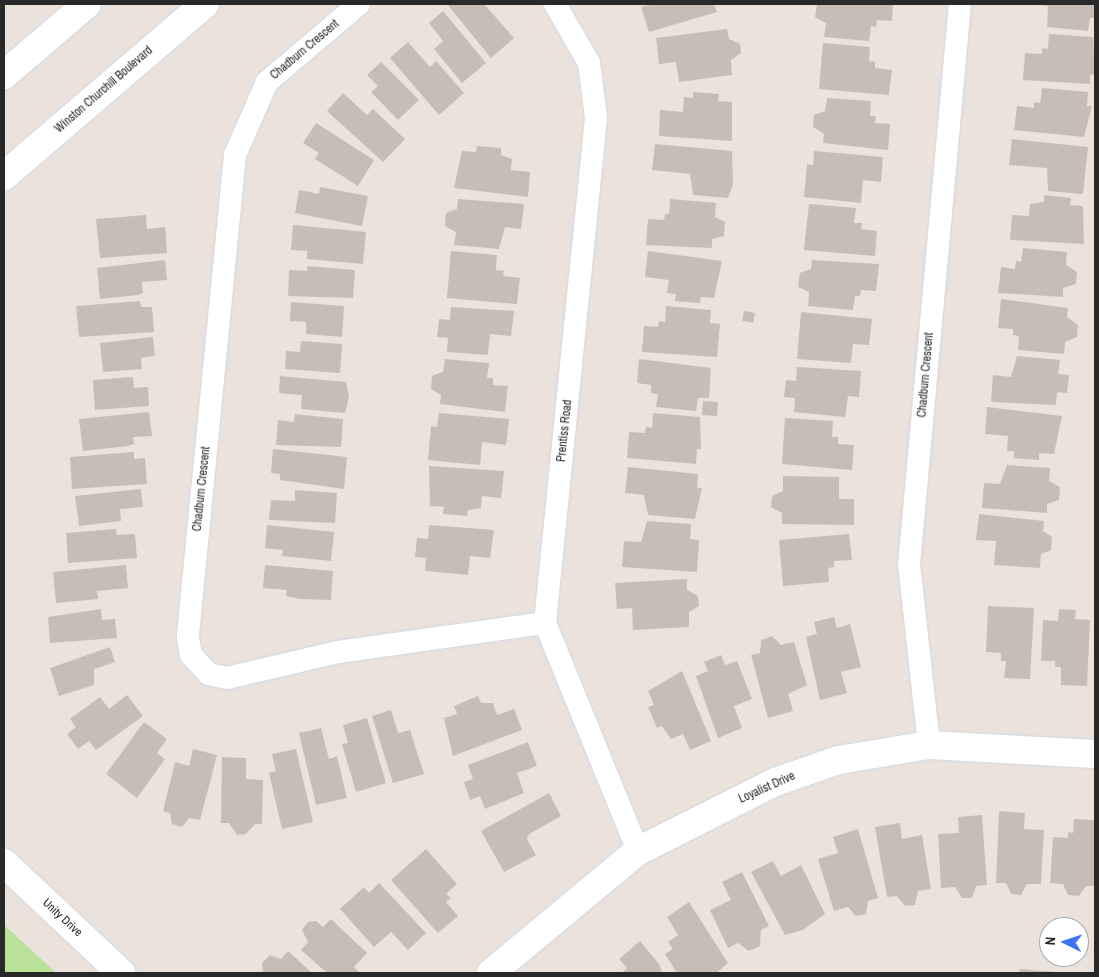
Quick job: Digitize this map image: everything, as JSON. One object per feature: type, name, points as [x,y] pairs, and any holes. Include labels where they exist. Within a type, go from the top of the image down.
[{"type":"street","points":[[4,75],[87,4]]},
{"type":"street","name":"Winston Churchill Boulevard","points":[[4,176],[205,4]]},
{"type":"street","name":"Chadburn Crescent","points":[[359,4],[267,82],[235,155],[188,636],[191,654],[209,674],[227,678],[338,652],[545,623]]},
{"type":"street","name":"Prentiss Road","points":[[555,4],[589,63],[596,118],[545,623],[638,851]]},
{"type":"street","name":"Chadburn Crescent","points":[[929,745],[909,566],[960,4]]},
{"type":"street","name":"Loyalist Drive","points":[[502,970],[638,851],[775,782],[838,760],[929,745],[1095,754]]},
{"type":"street","name":"Unity Drive","points":[[4,863],[121,973]]},
{"type":"green space","points":[[4,925],[50,967],[56,973],[4,973]]},
{"type":"building","points":[[447,4],[484,4],[514,38],[491,58]]},
{"type":"building","points":[[653,4],[714,4],[717,12],[649,32],[641,7]]},
{"type":"building","points":[[817,4],[893,4],[892,21],[877,20],[876,27],[871,26],[869,41],[824,37],[826,23],[815,17]]},
{"type":"building","points":[[1035,4],[1095,4],[1095,18],[1090,18],[1088,31],[1047,27],[1048,6]]},
{"type":"building","points":[[443,11],[486,63],[462,83],[434,49],[443,41],[429,23]]},
{"type":"building","points":[[727,29],[729,39],[740,44],[741,53],[731,60],[732,75],[679,82],[676,62],[659,64],[656,38]]},
{"type":"building","points":[[1049,34],[1093,37],[1095,75],[1090,74],[1090,84],[1023,80],[1025,53],[1042,54],[1042,48],[1048,49]]},
{"type":"building","points":[[408,42],[430,67],[436,61],[464,93],[439,115],[390,58]]},
{"type":"building","points":[[823,43],[870,47],[869,61],[875,62],[875,68],[892,70],[889,95],[819,89]]},
{"type":"building","points":[[381,62],[419,100],[398,120],[371,92],[378,86],[367,75]]},
{"type":"building","points":[[1042,88],[1088,92],[1087,106],[1092,106],[1084,137],[1014,130],[1017,106],[1034,108],[1034,102],[1040,103]]},
{"type":"building","points":[[693,92],[719,94],[718,101],[732,102],[732,141],[659,136],[660,110],[683,112],[684,97],[693,98]]},
{"type":"building","points":[[343,93],[367,115],[373,109],[405,139],[383,162],[327,111]]},
{"type":"building","points":[[827,98],[871,101],[870,116],[876,116],[875,123],[890,124],[888,150],[823,143],[824,134],[813,127],[814,115],[825,111]]},
{"type":"building","points":[[316,123],[374,160],[358,186],[315,159],[319,153],[303,143]]},
{"type":"building","points":[[1012,139],[1088,147],[1083,194],[1048,191],[1047,168],[1009,165]]},
{"type":"building","points":[[655,144],[732,151],[733,184],[728,198],[693,195],[690,174],[652,170]]},
{"type":"building","points":[[477,146],[501,148],[501,155],[512,159],[511,170],[530,172],[528,197],[454,188],[462,151],[476,152]]},
{"type":"building","points":[[814,151],[883,157],[881,182],[863,180],[861,203],[804,197],[807,164],[813,165]]},
{"type":"building","points":[[320,187],[368,196],[362,226],[295,213],[299,190],[319,194]]},
{"type":"building","points":[[1044,195],[1071,198],[1070,205],[1083,206],[1084,244],[1010,240],[1012,215],[1029,216],[1030,204],[1044,202]]},
{"type":"building","points":[[458,199],[524,204],[521,229],[505,227],[499,249],[454,245],[456,232],[445,226],[446,213],[457,209]]},
{"type":"building","points":[[670,199],[716,203],[715,217],[725,222],[724,236],[712,239],[712,248],[646,245],[648,219],[664,220],[665,214],[669,214]]},
{"type":"building","points":[[809,204],[856,208],[854,223],[862,223],[861,229],[877,231],[875,256],[804,250]]},
{"type":"building","points":[[146,215],[147,229],[165,227],[167,253],[100,258],[96,219]]},
{"type":"building","points":[[293,225],[366,232],[363,264],[307,259],[307,251],[291,250]]},
{"type":"building","points":[[1023,248],[1067,252],[1066,265],[1077,272],[1076,284],[1063,288],[1063,297],[998,293],[1001,267],[1015,269],[1016,261],[1021,262]]},
{"type":"building","points":[[451,251],[497,255],[496,270],[504,271],[503,276],[520,278],[517,304],[447,298]]},
{"type":"building","points":[[648,251],[722,261],[714,298],[701,297],[700,303],[675,301],[676,294],[667,293],[669,280],[645,277]]},
{"type":"building","points":[[165,260],[167,280],[142,282],[143,293],[138,295],[100,299],[97,268]]},
{"type":"building","points":[[812,260],[879,264],[876,291],[861,290],[860,296],[855,296],[853,310],[808,306],[809,292],[798,287],[800,273],[811,269]]},
{"type":"building","points":[[307,266],[355,270],[353,298],[288,296],[289,270],[307,271]]},
{"type":"building","points":[[1001,299],[1068,308],[1067,317],[1078,325],[1077,337],[1065,342],[1064,354],[1018,350],[1019,336],[1013,335],[1013,329],[998,328]]},
{"type":"building","points":[[140,301],[141,307],[152,307],[154,332],[79,337],[76,306]]},
{"type":"building","points":[[291,302],[344,306],[342,337],[306,334],[306,322],[290,321]]},
{"type":"building","points":[[666,306],[711,310],[710,323],[720,324],[717,357],[642,352],[644,326],[658,327],[659,321],[665,322]]},
{"type":"building","points":[[451,307],[514,311],[511,336],[490,334],[488,355],[447,352],[448,338],[437,337],[439,319],[450,320]]},
{"type":"building","points":[[744,311],[755,313],[753,323],[742,321]]},
{"type":"building","points":[[801,312],[872,319],[869,345],[853,344],[851,363],[797,359]]},
{"type":"building","points":[[153,337],[155,356],[141,358],[142,369],[103,372],[100,343]]},
{"type":"building","points":[[301,341],[342,344],[340,373],[285,369],[286,351],[300,352]]},
{"type":"building","points":[[1017,356],[1060,360],[1058,374],[1069,375],[1067,393],[1057,392],[1056,405],[991,402],[993,375],[1011,377]]},
{"type":"building","points":[[445,359],[489,363],[487,378],[493,378],[493,385],[508,386],[505,412],[440,404],[441,395],[431,389],[432,376],[443,372]]},
{"type":"building","points":[[639,359],[711,368],[709,398],[698,398],[696,411],[656,407],[658,394],[651,393],[651,385],[637,383]]},
{"type":"building","points":[[797,367],[861,371],[859,397],[848,396],[845,417],[794,412],[795,398],[784,397],[786,380],[796,381]]},
{"type":"building","points":[[280,376],[346,382],[349,397],[345,413],[301,409],[302,395],[279,393]]},
{"type":"building","points":[[133,377],[134,388],[148,387],[149,406],[95,410],[93,380]]},
{"type":"building","points":[[703,401],[718,402],[717,416],[702,415]]},
{"type":"building","points":[[987,407],[1062,416],[1054,454],[1039,453],[1039,460],[1014,458],[1014,451],[1007,451],[1008,436],[985,434]]},
{"type":"building","points":[[149,412],[152,436],[133,437],[134,444],[128,446],[83,451],[79,419]]},
{"type":"building","points":[[439,413],[509,419],[506,445],[482,442],[480,465],[428,460],[431,426],[437,427]]},
{"type":"building","points":[[653,413],[700,417],[701,449],[697,449],[696,464],[627,458],[629,432],[645,433],[646,427],[652,428]]},
{"type":"building","points":[[295,414],[343,419],[341,447],[276,445],[278,420],[294,422]]},
{"type":"building","points":[[785,418],[833,421],[832,437],[838,437],[838,444],[854,445],[852,470],[782,464]]},
{"type":"building","points":[[273,449],[347,457],[344,489],[280,480],[280,474],[271,473]]},
{"type":"building","points":[[134,452],[134,459],[145,458],[147,484],[72,489],[70,457]]},
{"type":"building","points":[[1007,465],[1050,468],[1049,481],[1060,487],[1059,500],[1047,504],[1047,513],[982,508],[984,483],[1000,484]]},
{"type":"building","points":[[429,466],[504,471],[501,498],[482,496],[481,508],[468,510],[467,516],[443,514],[444,507],[430,506]]},
{"type":"building","points":[[628,467],[698,474],[697,488],[702,488],[695,519],[648,515],[644,495],[625,493]]},
{"type":"building","points":[[783,476],[839,477],[839,499],[854,499],[854,525],[782,524],[782,513],[771,507],[772,496],[783,491]]},
{"type":"building","points":[[141,489],[143,507],[120,509],[121,521],[79,526],[75,496]]},
{"type":"building","points":[[295,490],[337,493],[335,523],[269,520],[271,500],[295,501]]},
{"type":"building","points":[[979,514],[1044,521],[1043,531],[1052,537],[1051,550],[1041,554],[1040,568],[994,565],[996,541],[976,540]]},
{"type":"building","points":[[647,521],[691,524],[690,539],[699,540],[697,572],[622,567],[624,541],[641,542]]},
{"type":"building","points":[[267,525],[334,532],[331,561],[282,556],[283,550],[265,548]]},
{"type":"building","points":[[429,525],[494,530],[490,558],[470,556],[468,575],[425,571],[426,558],[415,557],[417,538],[428,539]]},
{"type":"building","points":[[116,529],[117,535],[135,534],[137,558],[68,563],[66,533]]},
{"type":"building","points":[[849,534],[852,560],[834,561],[834,567],[828,568],[829,582],[783,586],[779,540]]},
{"type":"building","points":[[126,565],[128,588],[97,591],[98,599],[56,603],[53,572]]},
{"type":"building","points":[[265,565],[333,571],[331,600],[300,599],[286,596],[287,590],[263,588]]},
{"type":"building","points":[[687,579],[687,590],[698,596],[699,606],[689,612],[689,627],[633,630],[632,608],[617,609],[615,583]]},
{"type":"building","points":[[988,606],[1034,608],[1030,679],[1004,678],[1006,661],[1001,661],[1001,653],[986,652]]},
{"type":"building","points":[[101,609],[102,620],[115,619],[117,638],[50,643],[48,617]]},
{"type":"building","points":[[1059,609],[1076,610],[1075,619],[1090,620],[1087,686],[1061,685],[1061,667],[1055,667],[1055,661],[1041,661],[1043,620],[1058,621]]},
{"type":"building","points":[[834,617],[837,628],[850,624],[861,667],[841,672],[847,693],[820,700],[806,637],[817,634],[814,622]]},
{"type":"building","points":[[772,636],[781,645],[794,642],[807,685],[788,694],[793,711],[768,718],[751,655],[760,653],[761,640]]},
{"type":"building","points":[[110,647],[115,662],[94,669],[94,685],[59,696],[50,668]]},
{"type":"building","points":[[721,655],[725,665],[737,661],[752,699],[734,706],[742,728],[718,738],[696,676],[708,671],[704,662]]},
{"type":"building","points":[[682,671],[711,741],[690,750],[683,734],[671,739],[662,726],[657,728],[648,707],[654,705],[648,691]]},
{"type":"building","points":[[127,695],[143,716],[96,750],[89,741],[78,749],[67,734],[76,727],[70,719],[100,697],[109,709]]},
{"type":"building","points":[[478,696],[481,703],[493,703],[497,715],[514,709],[522,730],[453,756],[444,718],[457,714],[454,706]]},
{"type":"building","points":[[391,710],[398,733],[410,730],[424,774],[393,783],[372,716]]},
{"type":"building","points":[[367,718],[386,783],[356,792],[342,744],[348,743],[343,725]]},
{"type":"building","points":[[144,722],[167,739],[157,753],[165,759],[137,798],[106,774]]},
{"type":"building","points":[[321,728],[329,759],[337,756],[347,798],[316,805],[299,733]]},
{"type":"building","points":[[528,742],[537,766],[517,773],[524,793],[485,809],[480,796],[470,800],[464,782],[473,779],[468,765]]},
{"type":"building","points":[[193,749],[217,755],[200,820],[189,818],[182,827],[172,824],[170,813],[163,811],[175,762],[189,766]]},
{"type":"building","points":[[296,749],[313,822],[282,829],[269,773],[276,771],[272,754]]},
{"type":"building","points":[[222,757],[246,758],[246,779],[263,780],[262,824],[255,824],[246,834],[237,835],[229,823],[221,823]]},
{"type":"building","points":[[549,793],[561,816],[529,834],[527,839],[536,855],[504,872],[481,831]]},
{"type":"building","points":[[999,811],[1025,813],[1024,829],[1044,830],[1041,884],[1027,884],[1021,895],[1011,894],[1006,883],[996,883]]},
{"type":"building","points":[[982,815],[987,885],[976,886],[972,898],[962,898],[955,887],[941,888],[938,834],[959,833],[958,817]]},
{"type":"building","points":[[1074,819],[1095,820],[1095,886],[1086,886],[1079,896],[1068,895],[1063,884],[1050,883],[1053,837],[1068,838],[1068,832],[1073,833]]},
{"type":"building","points":[[900,823],[902,839],[922,835],[931,889],[918,891],[915,905],[905,906],[897,896],[887,897],[875,827]]},
{"type":"building","points":[[858,829],[878,898],[868,901],[866,914],[856,916],[848,907],[834,911],[818,859],[838,853],[833,837]]},
{"type":"building","points":[[426,849],[457,884],[446,894],[451,898],[446,902],[458,916],[438,933],[391,880]]},
{"type":"building","points":[[773,861],[781,876],[801,865],[825,914],[803,930],[785,935],[751,872]]},
{"type":"building","points":[[742,872],[769,926],[761,930],[760,946],[749,951],[738,943],[728,948],[710,910],[731,900],[722,882]]},
{"type":"building","points":[[379,883],[426,933],[408,950],[391,932],[374,947],[340,909],[364,887],[369,893]]},
{"type":"building","points":[[689,902],[728,963],[716,973],[677,973],[665,954],[673,949],[668,942],[678,935],[667,917]]},
{"type":"building","points":[[331,919],[367,953],[354,967],[360,973],[327,973],[301,950],[308,942],[302,930],[308,922],[316,921],[323,927]]},
{"type":"building","points":[[640,941],[659,964],[662,973],[622,973],[627,968],[619,959]]},
{"type":"building","points":[[288,951],[312,973],[263,972],[262,963],[270,955],[281,959]]},
{"type":"building","points":[[1020,969],[1056,972],[1056,973],[1019,973]]}]
